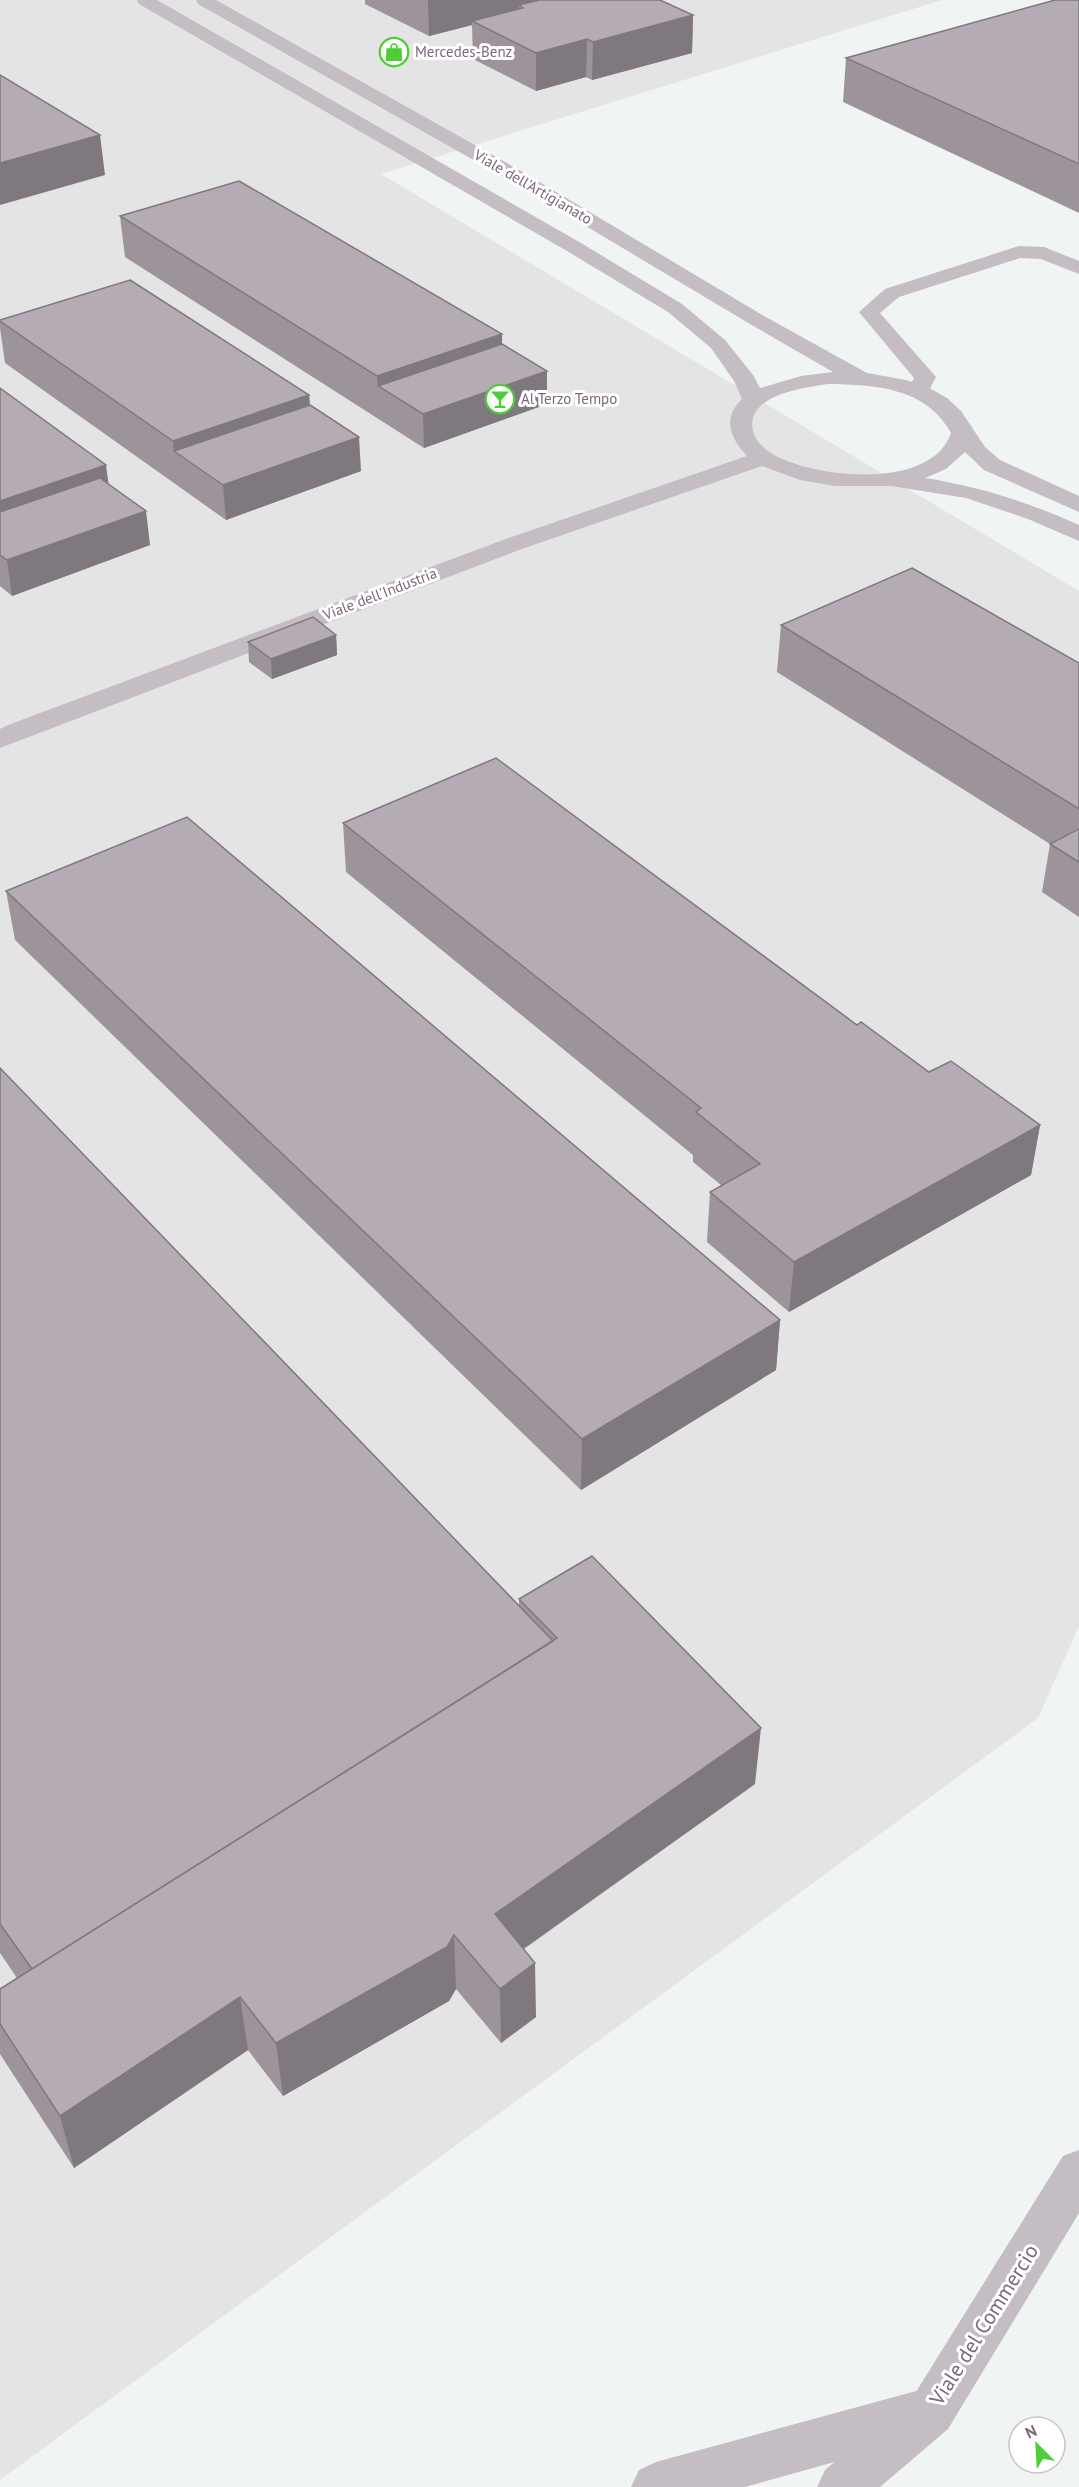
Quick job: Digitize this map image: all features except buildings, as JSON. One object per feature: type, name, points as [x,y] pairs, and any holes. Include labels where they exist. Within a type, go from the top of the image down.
[{"type":"street","name":"Viale dell'Artigianato","points":[[145,0],[574,248],[675,309],[718,344],[745,380],[754,401],[773,390],[798,382],[828,378],[860,378],[918,391],[941,403],[956,417],[962,433],[977,452],[992,465],[1079,504]]},
{"type":"street","name":"Viale dell'Artigianato","points":[[204,0],[513,175],[757,320],[860,378]]},
{"type":"street","points":[[918,391],[925,377],[903,350],[882,332],[869,312],[892,293],[1019,252],[1044,253],[1079,268]]},
{"type":"street","points":[[754,401],[742,414],[740,429],[748,444],[764,458],[785,468],[811,476],[839,480],[883,479],[921,472],[942,462],[956,449],[962,433]]},
{"type":"street","name":"Viale dell'Industria","points":[[0,740],[16,731],[511,545],[764,458]]},
{"type":"street","points":[[883,479],[970,492],[1036,514],[1079,534]]},
{"type":"street","name":"Viale del Commercio","points":[[842,2487],[931,2412],[1079,2171]]},
{"type":"street","points":[[656,2487],[931,2412]]},
{"type":"shaded area","points":[[0,0],[942,0],[381,174],[1079,591],[1079,1626],[1038,1718],[0,2480]]},
{"type":"place","name":"Mercedes-Benz","points":[[394,52]]},
{"type":"place","name":"Al Terzo Tempo","points":[[500,399]]}]
